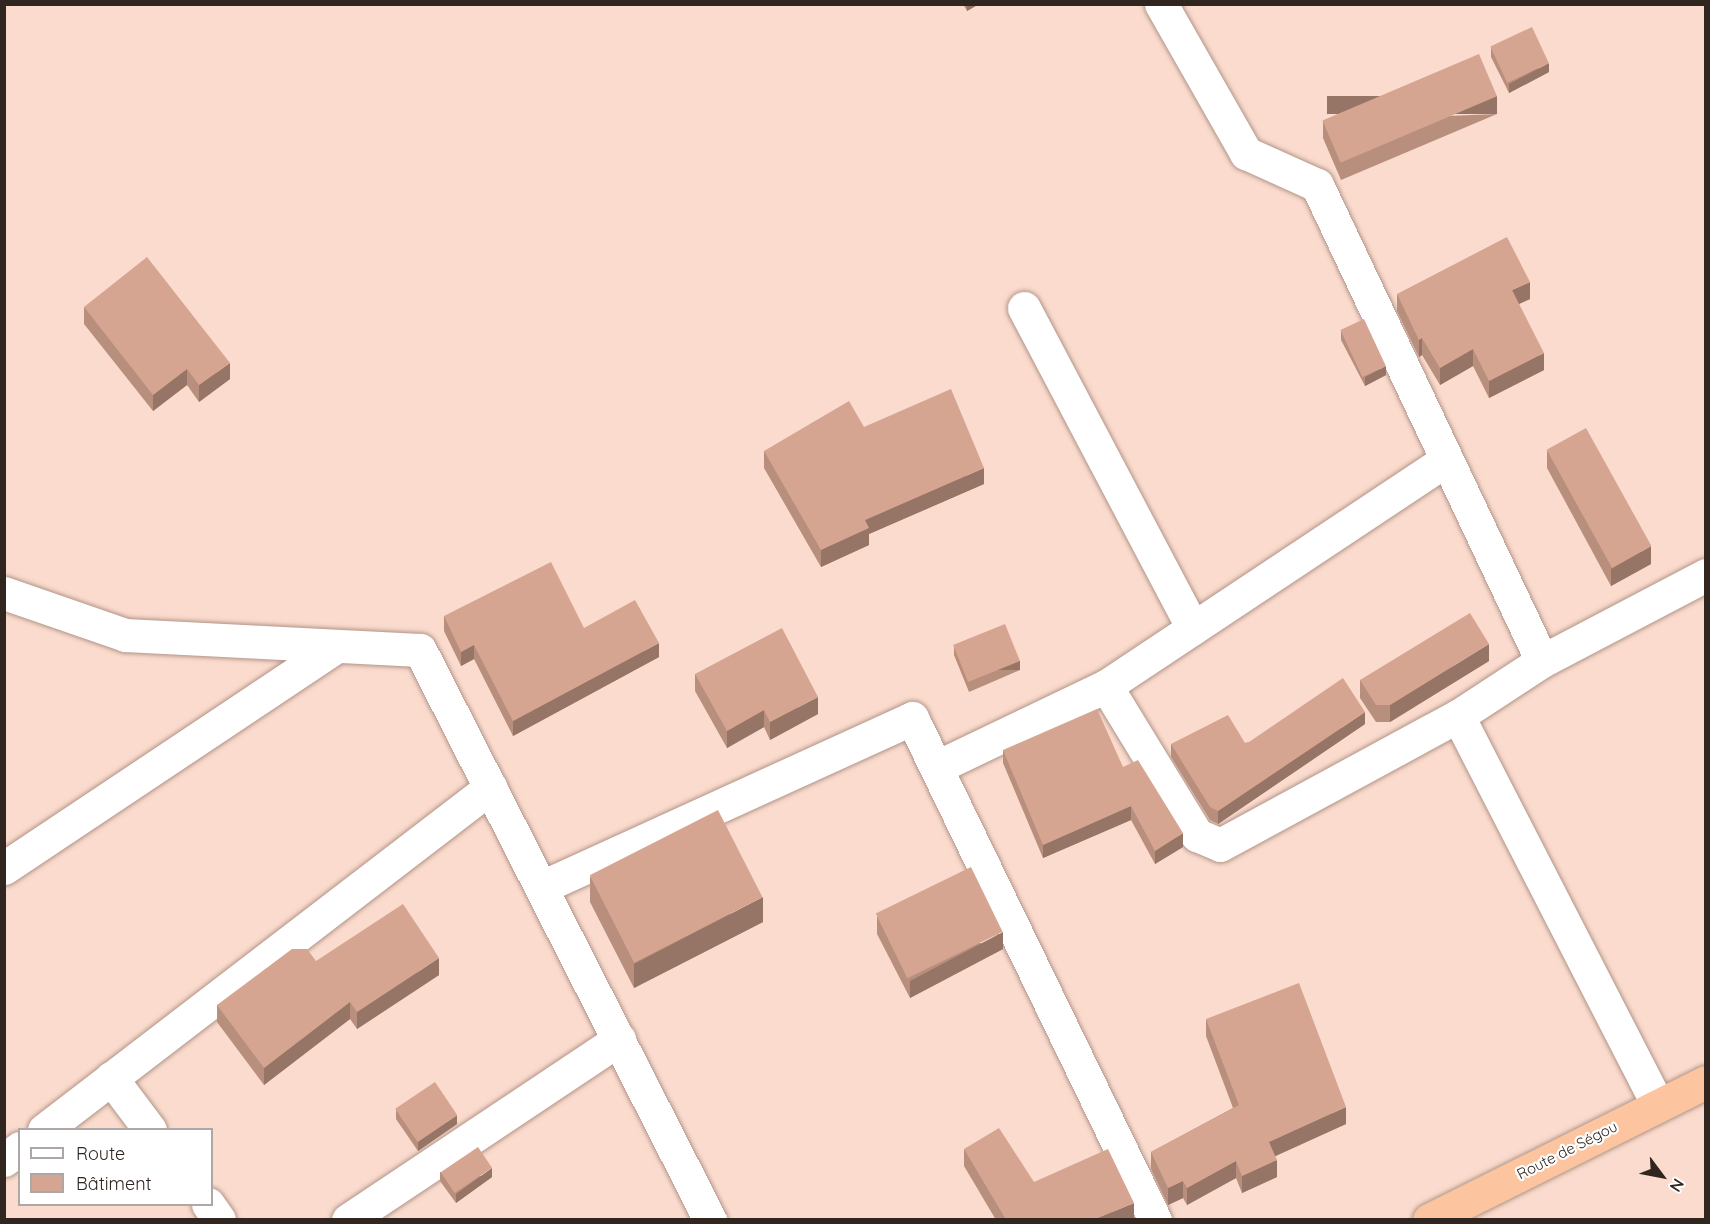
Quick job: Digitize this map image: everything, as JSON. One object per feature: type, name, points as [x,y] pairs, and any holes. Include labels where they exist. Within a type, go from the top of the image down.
[{"type":"highway","name":"Route de Ségou","points":[[1429,1220],[1706,1082]]},
{"type":"street","points":[[1161,4],[1246,153],[1317,185],[1542,661]]},
{"type":"street","points":[[1024,308],[1192,628]]},
{"type":"street","points":[[937,767],[1106,686],[1446,460]]},
{"type":"street","points":[[1106,686],[1197,835],[1220,845],[1458,716],[1542,661],[1706,575]]},
{"type":"street","points":[[4,593],[125,635],[420,650],[710,1220]]},
{"type":"street","points":[[4,868],[337,646]]},
{"type":"street","points":[[1458,716],[1658,1105]]},
{"type":"street","points":[[542,887],[912,718],[1155,1220]]},
{"type":"street","points":[[47,1128],[491,787]]},
{"type":"street","points":[[348,1220],[619,1039]]},
{"type":"street","points":[[111,1078],[148,1128]]},
{"type":"street","points":[[4,1160],[18,1150]]},
{"type":"street","points":[[209,1206],[219,1220]]},
{"type":"building","points":[[1532,27],[1549,63],[1507,83],[1490,46]]},
{"type":"building","points":[[1479,54],[1497,96],[1340,163],[1323,120]]},
{"type":"building","points":[[1507,237],[1530,282],[1512,290],[1544,353],[1489,381],[1473,349],[1440,368],[1422,338],[1419,340],[1397,294]]},
{"type":"building","points":[[147,257],[230,363],[199,385],[187,369],[153,395],[84,307]]},
{"type":"building","points":[[1364,319],[1386,366],[1362,377],[1340,330]]},
{"type":"building","points":[[951,389],[984,468],[865,520],[869,528],[821,550],[764,451],[849,401],[864,427]]},
{"type":"building","points":[[1586,428],[1651,546],[1612,568],[1547,450]]},
{"type":"building","points":[[551,562],[584,628],[635,600],[659,643],[513,721],[474,645],[461,652],[444,616]]},
{"type":"building","points":[[1470,613],[1489,644],[1390,705],[1376,705],[1360,680]]},
{"type":"building","points":[[1005,624],[1020,661],[968,682],[953,645]]},
{"type":"building","points":[[782,628],[818,697],[770,722],[764,710],[727,731],[695,674]]},
{"type":"building","points":[[1343,678],[1365,712],[1218,811],[1210,807],[1171,744],[1228,715],[1245,743],[1249,742]]},
{"type":"building","points":[[1097,709],[1123,767],[1138,760],[1183,833],[1155,851],[1131,806],[1043,845],[1003,750]]},
{"type":"building","points":[[718,810],[762,897],[634,963],[590,875]]},
{"type":"building","points":[[971,867],[1003,932],[907,978],[876,913]]},
{"type":"building","points":[[403,904],[439,958],[357,1012],[350,1002],[264,1068],[217,1005],[292,949],[307,949],[316,961]]},
{"type":"building","points":[[1299,983],[1346,1107],[1269,1142],[1277,1160],[1242,1176],[1236,1161],[1187,1188],[1183,1181],[1168,1188],[1151,1152],[1239,1105],[1206,1019]]},
{"type":"building","points":[[435,1082],[457,1115],[418,1142],[395,1109]]},
{"type":"building","points":[[999,1128],[1034,1182],[1108,1149],[1134,1203],[1093,1220],[1002,1220],[1005,1218],[964,1149]]},
{"type":"building","points":[[478,1147],[492,1168],[455,1193],[441,1172]]}]
